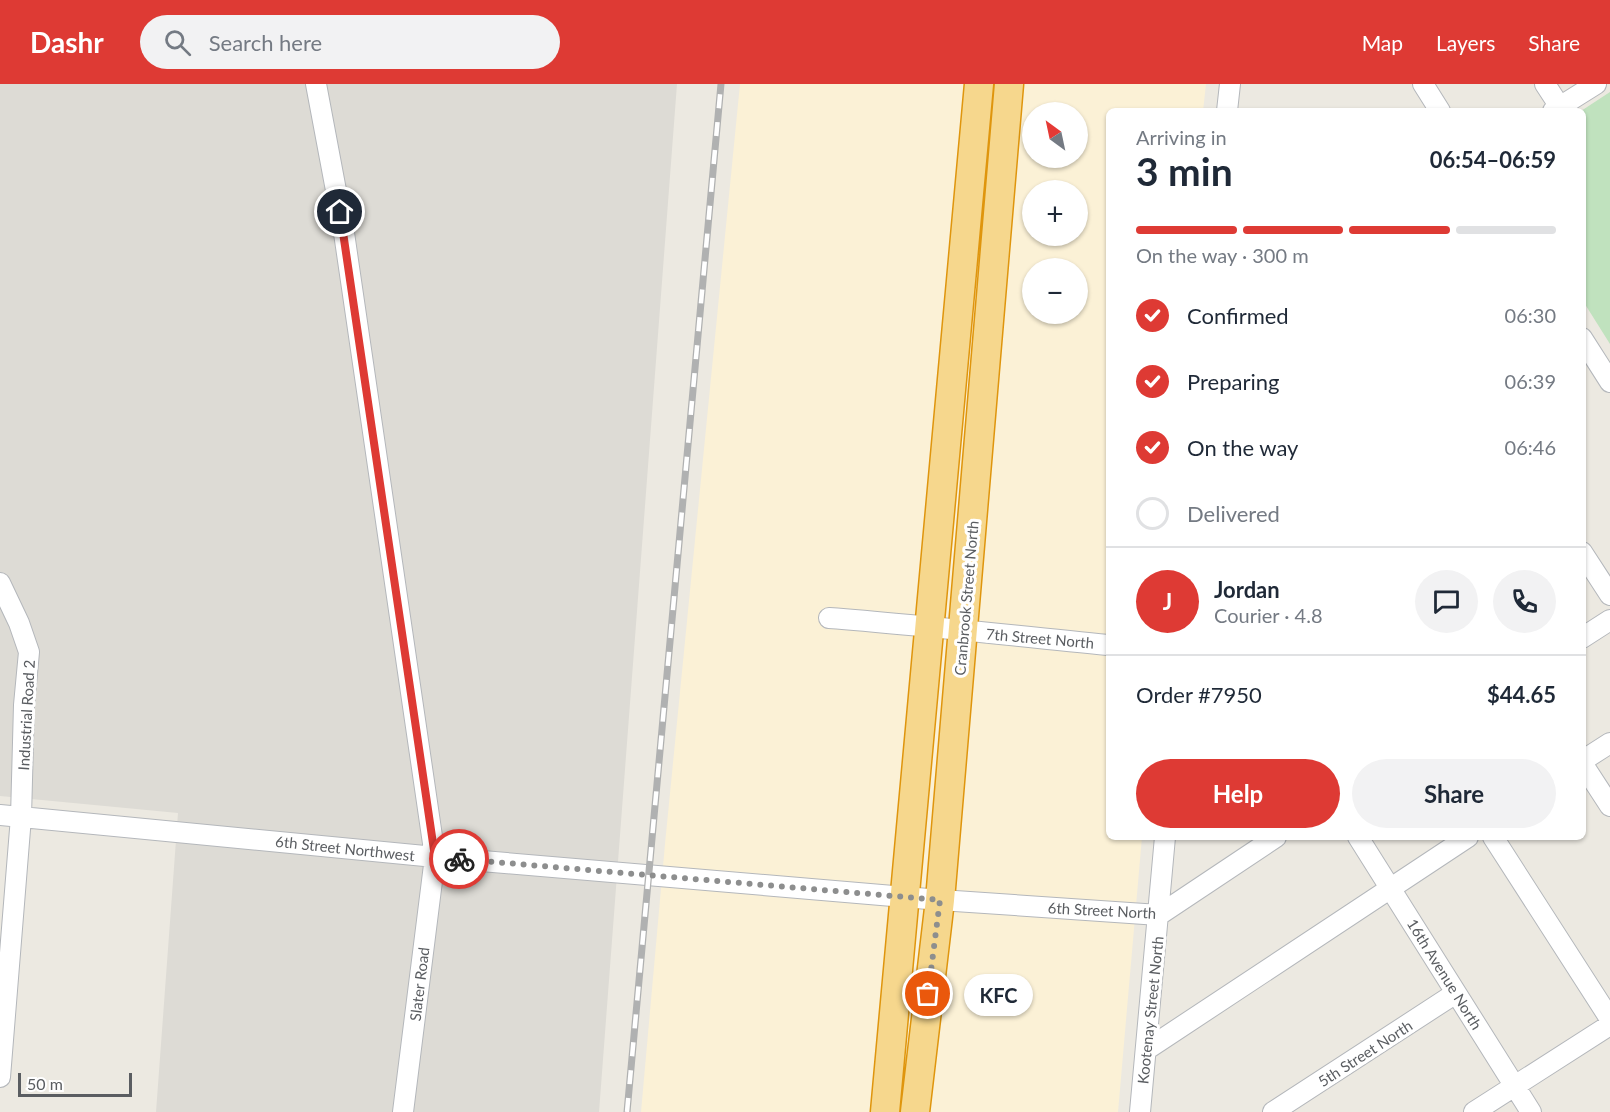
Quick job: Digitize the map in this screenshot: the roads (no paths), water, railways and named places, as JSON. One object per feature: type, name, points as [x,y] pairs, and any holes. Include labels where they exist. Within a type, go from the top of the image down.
[{"type":"highway","points":[[885,1112],[980,84]]},
{"type":"highway","name":"Cranbrook Street North","points":[[915,1112],[940,900],[1010,84]]},
{"type":"street","name":"Slater Road","points":[[316,84],[344,233],[435,857],[403,1112]]},
{"type":"street","points":[[1227,108],[1230,84]]},
{"type":"street","points":[[1423,84],[1438,108]]},
{"type":"street","points":[[1545,84],[1557,108]]},
{"type":"street","points":[[1559,108],[1596,84]]},
{"type":"street","points":[[1586,344],[1610,382]]},
{"type":"street","points":[[1586,558],[1610,595]]},
{"type":"street","name":"Industrial Road 2","points":[[0,583],[19,623],[29,652],[24,705],[21,817],[0,1077]]},
{"type":"street","name":"7th Street North","points":[[829,618],[1106,645]]},
{"type":"street","points":[[1586,635],[1610,620]]},
{"type":"street","points":[[1586,759],[1610,743]]},
{"type":"street","points":[[1586,768],[1610,806]]},
{"type":"street","name":"6th Street Northwest","points":[[0,815],[435,857],[905,897]]},
{"type":"street","name":"Kootenay Street North","points":[[1140,1112],[1165,840]]},
{"type":"street","name":"6th Street North","points":[[905,897],[1159,915],[1272,840]]},
{"type":"street","name":"16th Avenue North","points":[[1360,840],[1531,1112]]},
{"type":"street","points":[[1146,1050],[1463,840]]},
{"type":"street","points":[[1495,840],[1610,1019]]},
{"type":"street","name":"5th Street North","points":[[1273,1112],[1456,993]]},
{"type":"street","points":[[1474,1112],[1610,1025]]},
{"type":"railway","points":[[627,1112],[721,84]]},
{"type":"place","name":"KFC","points":[[928,994]]}]
